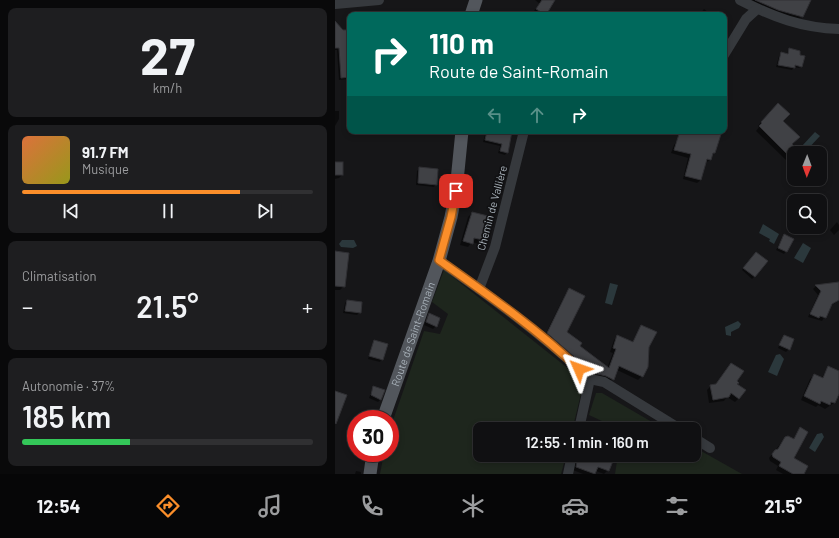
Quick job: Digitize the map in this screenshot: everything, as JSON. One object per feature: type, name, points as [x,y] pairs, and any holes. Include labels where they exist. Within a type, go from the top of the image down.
[{"type":"main road","points":[[472,12],[476,0]]},
{"type":"main road","name":"Route de Saint-Romain","points":[[386,410],[439,260],[451,217],[456,191],[462,134]]},
{"type":"main road","points":[[369,474],[371,462]]},
{"type":"street","points":[[335,4],[379,0]]},
{"type":"street","points":[[740,0],[782,20],[816,28],[839,29]]},
{"type":"street","points":[[727,50],[746,19],[757,9]]},
{"type":"street","name":"Chemin de Vallière","points":[[479,289],[495,247],[523,134]]},
{"type":"street","points":[[439,260],[557,348],[590,379],[604,382],[669,422]]},
{"type":"street","points":[[581,422],[590,379]]},
{"type":"street","points":[[701,442],[710,448]]},
{"type":"street","points":[[568,474],[571,462]]},
{"type":"shaded area","points":[[815,132],[820,136],[811,146],[802,146]]},
{"type":"shaded area","points":[[763,224],[779,234],[774,244],[769,241],[770,239],[759,233]]},
{"type":"shaded area","points":[[342,240],[354,240],[357,246],[353,248],[341,247],[339,244]]},
{"type":"shaded area","points":[[803,243],[811,248],[803,263],[794,258]]},
{"type":"shaded area","points":[[444,270],[584,381],[574,422],[473,422],[473,462],[564,462],[561,474],[380,474],[382,462],[399,462],[399,410],[397,410],[424,331],[440,334],[448,314],[432,302]]},
{"type":"shaded area","points":[[610,283],[618,285],[612,305],[605,303]]},
{"type":"shaded area","points":[[738,321],[741,324],[739,328],[731,332],[731,336],[726,335],[725,327]]},
{"type":"shaded area","points":[[780,354],[784,359],[777,376],[768,372],[776,355]]},
{"type":"shaded area","points":[[596,393],[602,393],[652,422],[604,422],[589,415]]},
{"type":"shaded area","points":[[822,433],[824,437],[815,452],[809,448],[817,434]]},
{"type":"shaded area","points":[[701,451],[742,474],[615,474],[617,462],[701,462]]},
{"type":"building","points":[[542,0],[555,0],[548,12],[541,12],[536,9]]},
{"type":"building","points":[[755,0],[811,0],[803,17],[778,10]]},
{"type":"building","points":[[335,21],[343,30],[347,30],[347,77],[341,78],[339,48],[335,48]]},
{"type":"building","points":[[789,48],[800,51],[800,55],[805,56],[802,67],[795,65],[795,68],[778,65],[781,52],[788,54]]},
{"type":"building","points":[[778,103],[790,114],[783,121],[800,137],[792,144],[794,146],[787,146],[787,154],[759,126],[762,123],[761,122]]},
{"type":"building","points":[[486,134],[511,134],[508,153],[500,151],[502,144],[485,140]]},
{"type":"building","points":[[679,134],[721,134],[715,153],[713,153],[711,160],[707,159],[701,180],[685,176],[691,154],[674,150]]},
{"type":"building","points":[[335,162],[343,162],[343,175],[335,175]]},
{"type":"building","points":[[419,167],[438,169],[437,185],[418,183]]},
{"type":"building","points":[[472,212],[488,216],[486,222],[488,223],[483,240],[474,238],[473,244],[463,241]]},
{"type":"building","points":[[784,234],[794,239],[787,252],[778,248]]},
{"type":"building","points":[[335,251],[349,253],[345,287],[335,286]]},
{"type":"building","points":[[756,252],[768,261],[755,277],[743,268]]},
{"type":"building","points":[[839,282],[839,300],[832,304],[826,318],[820,316],[819,318],[810,314],[821,291],[815,285]]},
{"type":"building","points":[[569,288],[585,296],[567,332],[582,343],[580,346],[609,368],[616,349],[613,348],[617,335],[633,342],[641,325],[657,332],[649,347],[648,367],[643,377],[619,366],[614,380],[606,376],[593,373],[547,333]]},
{"type":"building","points":[[347,300],[362,302],[361,313],[345,311]]},
{"type":"building","points":[[429,313],[440,318],[437,327],[426,322]]},
{"type":"building","points":[[784,335],[794,339],[790,350],[779,345]]},
{"type":"building","points":[[374,340],[388,344],[383,360],[369,356]]},
{"type":"building","points":[[731,363],[744,371],[737,381],[739,383],[737,384],[746,390],[739,399],[731,393],[729,397],[713,400],[710,385],[716,384]]},
{"type":"building","points":[[828,366],[839,371],[839,394],[835,403],[831,402],[830,405],[821,401],[820,404],[804,396],[814,374],[823,378]]},
{"type":"building","points":[[373,386],[385,390],[381,400],[371,395]]},
{"type":"building","points":[[335,391],[347,395],[336,424],[335,423]]},
{"type":"building","points":[[800,427],[808,432],[794,458],[808,466],[804,474],[793,474],[779,466],[781,462],[773,457],[772,454],[778,449],[785,437],[788,436],[794,439]]},
{"type":"building","points":[[577,462],[613,462],[609,471],[598,467],[595,474],[576,467]]},
{"type":"route","points":[[456,191],[451,217],[439,260],[523,321],[557,348],[579,369]]}]
